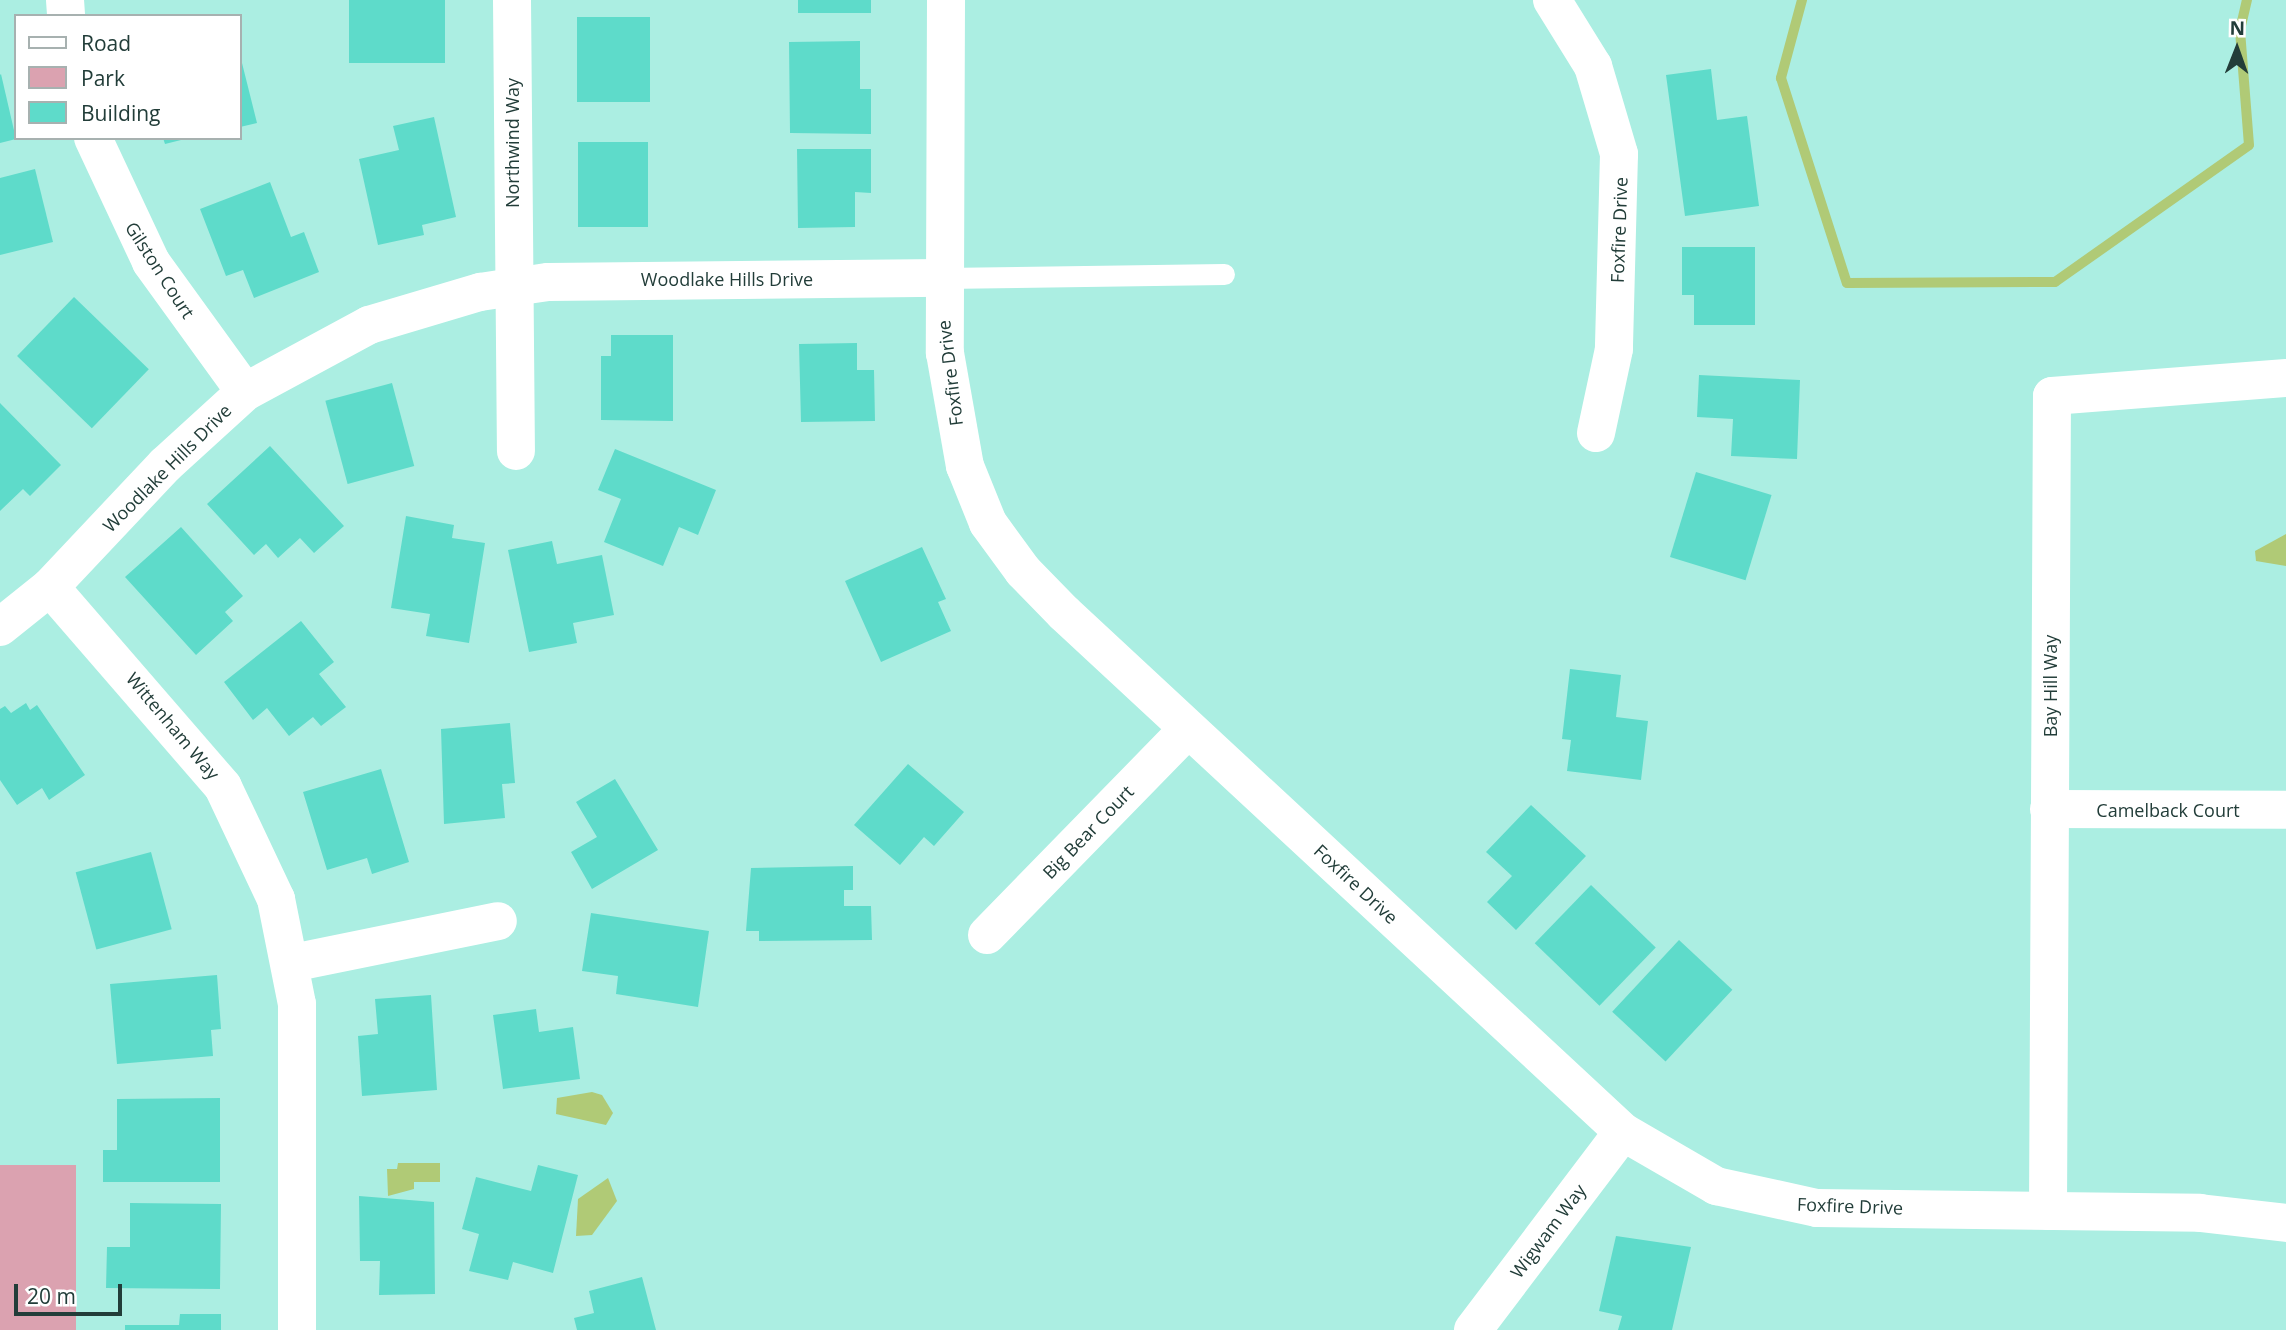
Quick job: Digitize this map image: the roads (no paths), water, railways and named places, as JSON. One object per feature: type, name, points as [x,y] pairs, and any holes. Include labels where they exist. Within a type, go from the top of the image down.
[{"type":"street","name":"Northwind Way","points":[[512,0],[512,285]]},
{"type":"street","name":"Foxfire Drive","points":[[946,0],[942,278],[951,410],[988,523],[1023,571],[1188,729],[1623,1132],[1716,1186],[1770,1201],[1817,1208],[2200,1213],[2286,1223]]},
{"type":"street","name":"Foxfire Drive","points":[[1552,0],[1593,66],[1619,154],[1614,349],[1596,433]]},
{"type":"street","name":"Gilston Court","points":[[94,140],[151,262],[245,392]]},
{"type":"street","name":"Woodlake Hills Drive","points":[[0,627],[50,587],[165,465],[245,392],[369,325],[512,285],[942,278]]},
{"type":"street","points":[[512,285],[516,451]]},
{"type":"street","name":"Bay Hill Way","points":[[2048,1211],[2052,396],[2286,378]]},
{"type":"street","name":"Wittenham Way","points":[[50,587],[223,787],[255,845],[292,963],[297,1330]]},
{"type":"street","name":"Big Bear Court","points":[[987,935],[1188,729]]},
{"type":"street","name":"Camelback Court","points":[[2049,809],[2286,810]]},
{"type":"street","points":[[292,963],[498,920]]},
{"type":"street","name":"Wigwam Way","points":[[1473,1330],[1623,1132]]},
{"type":"lane","points":[[942,278],[1224,274]]},
{"type":"waterway","points":[[1802,0],[1781,78],[1847,283],[2055,282],[2249,145],[2240,30],[2247,0]]}]
